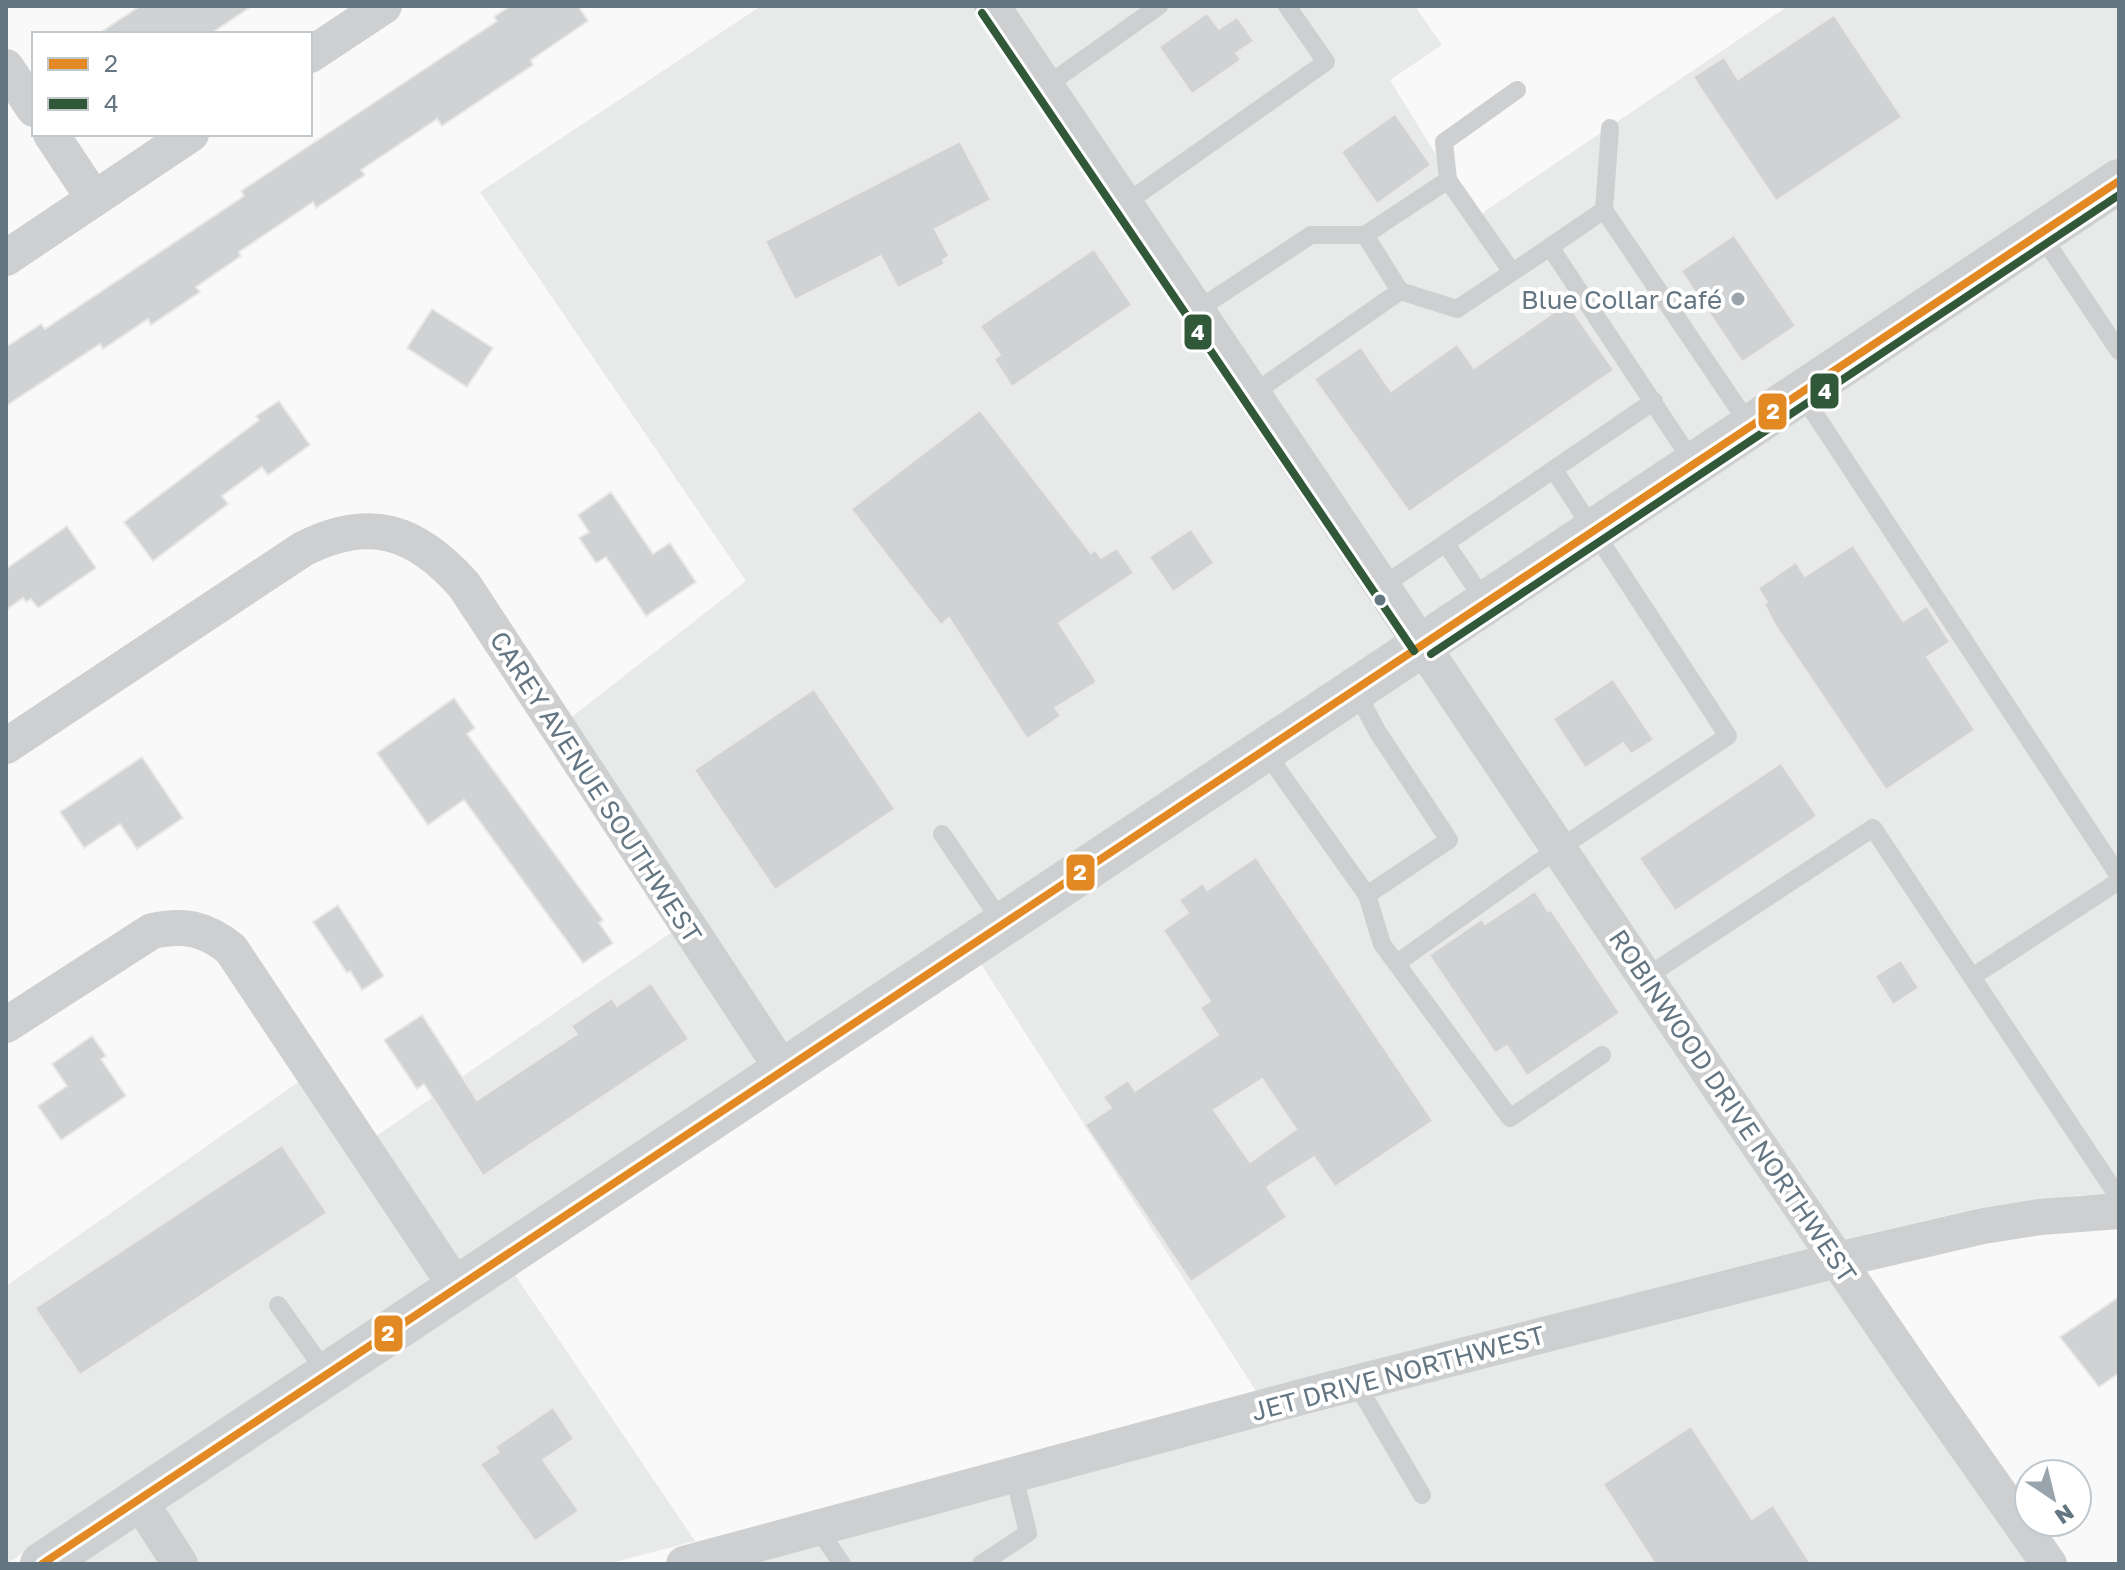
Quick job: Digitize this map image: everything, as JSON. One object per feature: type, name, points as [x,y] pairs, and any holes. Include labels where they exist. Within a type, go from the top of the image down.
[{"type":"street","points":[[312,54],[384,6]]},
{"type":"street","name":"ROBINWOOD DRIVE NORTHWEST","points":[[992,6],[1837,1260],[2049,1564]]},
{"type":"street","points":[[6,67],[32,106]]},
{"type":"street","points":[[52,136],[94,199]]},
{"type":"street","points":[[6,258],[188,136]]},
{"type":"street","points":[[42,1564],[2119,181]]},
{"type":"street","name":"CAREY AVENUE SOUTHWEST","points":[[6,746],[303,549],[348,533],[384,533],[402,537],[428,549],[464,585],[783,1070]]},
{"type":"street","points":[[6,1025],[152,931],[172,926],[193,927],[214,936],[231,949],[457,1288]]},
{"type":"street","name":"JET DRIVE NORTHWEST","points":[[684,1564],[1356,1383],[1837,1260],[1983,1226],[2040,1217],[2119,1211]]},
{"type":"street","points":[[139,1500],[180,1564]]},
{"type":"lane","points":[[1046,86],[1159,6]]},
{"type":"lane","points":[[1126,203],[1326,62],[1287,6]]},
{"type":"lane","points":[[1512,272],[1448,180],[1444,142],[1517,90]]},
{"type":"lane","points":[[1610,128],[1604,210],[1750,426]]},
{"type":"lane","points":[[1197,310],[1311,235],[1365,235],[1448,180]]},
{"type":"lane","points":[[1365,235],[1400,291],[1457,309],[1604,210]]},
{"type":"lane","points":[[2040,233],[2119,351]]},
{"type":"lane","points":[[1550,247],[1694,464]]},
{"type":"lane","points":[[1254,393],[1400,291]]},
{"type":"lane","points":[[1801,393],[2119,878],[1972,977]]},
{"type":"lane","points":[[1384,585],[1654,401]]},
{"type":"lane","points":[[1397,963],[1728,736],[1554,470]]},
{"type":"lane","points":[[1446,544],[1486,603]]},
{"type":"lane","points":[[1355,689],[1377,731],[1449,840],[1367,895]]},
{"type":"lane","points":[[1264,750],[1367,895],[1382,944],[1510,1118],[1602,1055]]},
{"type":"lane","points":[[1646,977],[1873,828],[2119,1198]]},
{"type":"lane","points":[[942,834],[1003,924]]},
{"type":"lane","points":[[278,1305],[327,1374]]},
{"type":"lane","points":[[1356,1383],[1422,1495]]},
{"type":"lane","points":[[981,1564],[1028,1533],[1014,1476]]},
{"type":"lane","points":[[818,1529],[842,1564]]},
{"type":"shaded area","points":[[761,6],[973,6],[1400,637],[786,1046],[569,719],[746,581],[480,192]]},
{"type":"shaded area","points":[[1011,6],[1415,6],[1442,45],[1390,80],[1475,218],[1788,6],[2119,6],[2119,158],[1427,620]]},
{"type":"shaded area","points":[[2119,203],[2119,1194],[2080,1195],[1979,1208],[1842,1240],[1447,651]]},
{"type":"shaded area","points":[[1420,668],[1810,1248],[1256,1391],[979,961]]},
{"type":"shaded area","points":[[672,932],[759,1063],[460,1263],[375,1137]]},
{"type":"shaded area","points":[[300,1081],[433,1281],[6,1564],[6,1286]]},
{"type":"shaded area","points":[[513,1272],[695,1541],[607,1564],[74,1564]]},
{"type":"shaded area","points":[[1831,1280],[2029,1564],[749,1564],[1362,1400]]},
{"type":"building","points":[[140,6],[252,6],[213,32],[101,32]]},
{"type":"building","points":[[510,6],[578,6],[588,21],[531,60],[533,65],[442,126],[437,119],[361,170],[365,175],[316,208],[313,202],[239,252],[241,256],[196,287],[200,292],[151,325],[148,319],[103,349],[100,344],[6,406],[6,347],[41,324],[45,329],[244,196],[241,191],[497,21],[494,17]]},
{"type":"building","points":[[1207,13],[1219,29],[1237,17],[1254,41],[1236,53],[1241,60],[1192,94],[1159,47]]},
{"type":"building","points":[[1834,15],[1902,117],[1776,201],[1693,77],[1724,57],[1738,79]]},
{"type":"building","points":[[1395,114],[1431,165],[1377,204],[1341,152]]},
{"type":"building","points":[[960,141],[991,200],[935,229],[949,256],[943,260],[945,264],[898,288],[881,256],[795,300],[765,241]]},
{"type":"building","name":"Blue Collar Café","points":[[1734,235],[1796,326],[1742,362],[1681,271]]},
{"type":"building","points":[[1094,249],[1132,305],[1012,387],[994,359],[1000,355],[980,326]]},
{"type":"building","points":[[1567,303],[1614,370],[1409,512],[1314,379],[1361,347],[1391,391],[1457,344],[1474,368]]},
{"type":"building","points":[[432,309],[493,348],[467,387],[407,348]]},
{"type":"building","points":[[279,401],[310,445],[268,475],[262,467],[222,496],[228,504],[153,561],[124,522],[259,420],[256,416]]},
{"type":"building","points":[[980,410],[1091,553],[1095,550],[1101,558],[1117,548],[1134,573],[1059,623],[1097,682],[1055,708],[1061,716],[1027,739],[949,618],[941,625],[851,509]]},
{"type":"building","points":[[611,492],[653,554],[670,543],[696,582],[646,616],[606,557],[596,563],[579,538],[589,532],[578,515]]},
{"type":"building","points":[[67,526],[96,568],[38,608],[31,599],[26,602],[23,598],[6,610],[6,569]]},
{"type":"building","points":[[1191,529],[1214,563],[1173,592],[1149,557]]},
{"type":"building","points":[[1853,545],[1903,621],[1927,606],[1950,642],[1927,657],[1975,730],[1886,790],[1775,625],[1758,588],[1796,562],[1805,576]]},
{"type":"building","points":[[1613,679],[1654,740],[1631,754],[1623,743],[1585,768],[1553,719]]},
{"type":"building","points":[[814,689],[895,809],[775,890],[694,770]]},
{"type":"building","points":[[454,698],[475,728],[467,734],[603,920],[599,923],[613,943],[583,963],[464,800],[428,825],[377,753]]},
{"type":"building","points":[[142,757],[183,818],[137,849],[120,824],[84,848],[60,812]]},
{"type":"building","points":[[1781,763],[1817,816],[1675,911],[1639,858]]},
{"type":"building","points":[[1256,857],[1433,1121],[1335,1187],[1314,1157],[1267,1187],[1287,1217],[1191,1282],[1085,1125],[1111,1108],[1103,1097],[1128,1080],[1135,1091],[1218,1035],[1200,1008],[1210,1001],[1163,930],[1188,913],[1179,900],[1203,883],[1207,890]],"holes":[[[1262,1079],[1296,1129],[1250,1162],[1214,1110]]]},
{"type":"building","points":[[1535,891],[1620,1013],[1527,1076],[1507,1046],[1495,1053],[1429,955],[1482,919],[1485,924]]},
{"type":"building","points":[[338,905],[384,976],[362,990],[313,922]]},
{"type":"building","points":[[1901,960],[1919,988],[1893,1005],[1875,976]]},
{"type":"building","points":[[651,983],[689,1039],[483,1176],[424,1084],[417,1089],[384,1040],[422,1015],[477,1100],[577,1034],[571,1026],[612,998],[617,1006]]},
{"type":"building","points":[[92,1036],[106,1056],[101,1059],[126,1096],[61,1140],[38,1106],[67,1086],[52,1064]]},
{"type":"building","points":[[282,1145],[327,1213],[80,1375],[35,1308]]},
{"type":"building","points":[[2119,1297],[2119,1373],[2099,1387],[2060,1337]]},
{"type":"building","points":[[553,1407],[574,1439],[543,1460],[579,1511],[535,1541],[480,1464],[499,1452],[495,1447]]},
{"type":"building","points":[[1691,1426],[1752,1519],[1773,1505],[1811,1564],[1655,1564],[1603,1484]]},
{"type":"transit line","name":"4","points":[[982,13],[1414,651]]},
{"type":"transit line","name":"2","points":[[42,1564],[2119,181]]},
{"type":"transit line","name":"4","points":[[1431,654],[2119,195]]},
{"type":"place","name":"Blue Collar Café","points":[[1738,299]]}]
